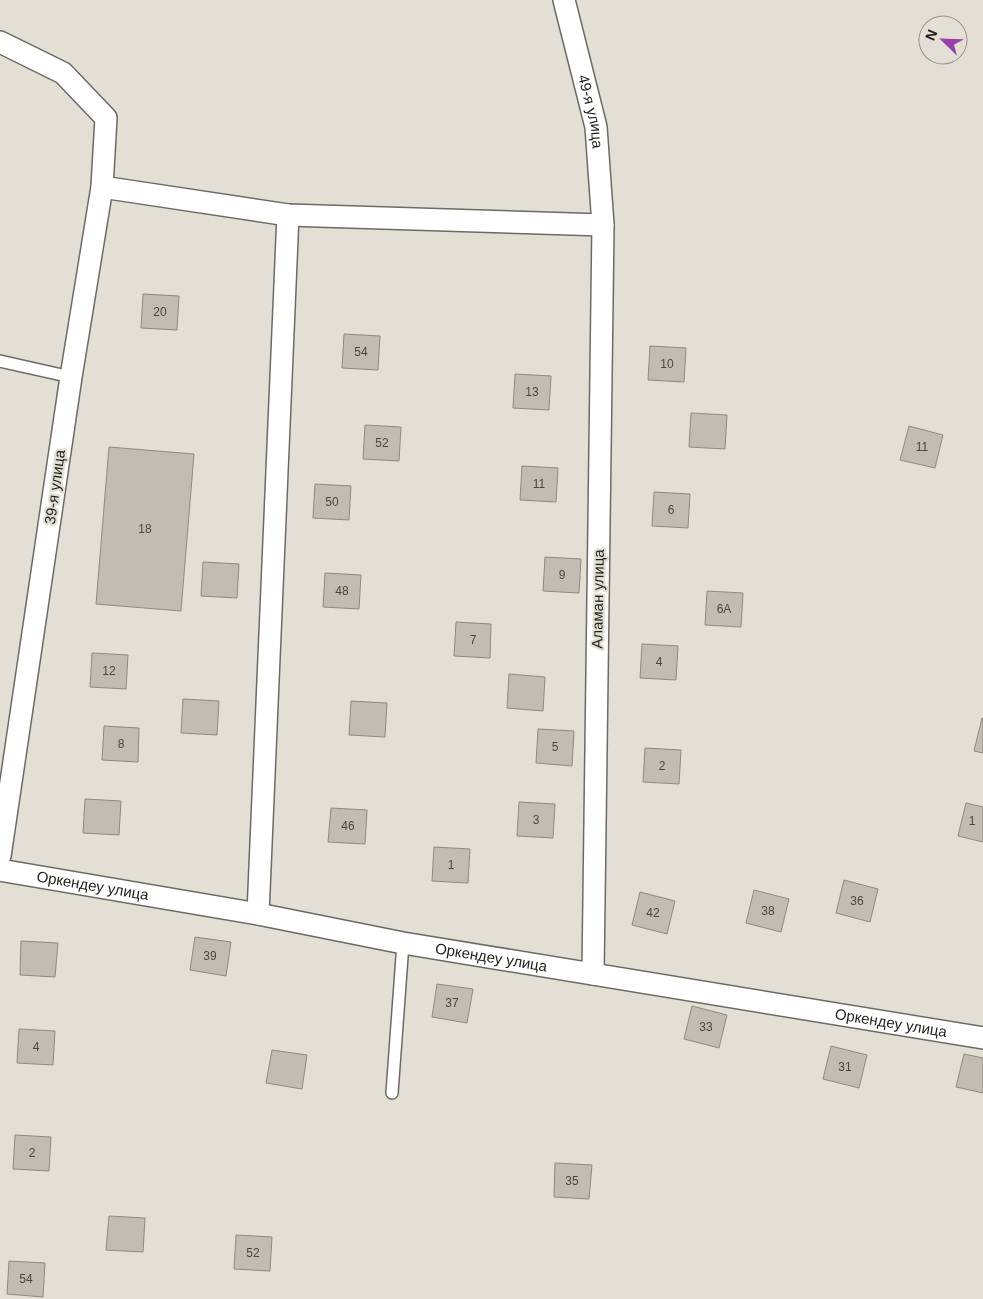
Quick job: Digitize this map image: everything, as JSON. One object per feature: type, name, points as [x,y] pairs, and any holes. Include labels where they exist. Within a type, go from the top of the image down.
[{"type":"street","name":"49-я улица","points":[[564,0],[596,126],[603,225]]},
{"type":"street","name":"39-я улица","points":[[0,42],[63,73],[106,118],[102,187],[71,377],[0,856]]},
{"type":"street","points":[[102,187],[288,216],[603,225]]},
{"type":"street","points":[[258,914],[288,216]]},
{"type":"street","name":"Аламан улица","points":[[593,974],[603,225]]},
{"type":"street","name":"Оркендеу улица","points":[[0,870],[258,914],[403,943],[983,1038]]},
{"type":"lane","points":[[0,361],[71,377]]},
{"type":"lane","points":[[392,1093],[403,943]]},
{"type":"building","points":[[143,294],[179,296],[177,330],[141,328]]},
{"type":"building","points":[[344,334],[380,336],[378,370],[342,368]]},
{"type":"building","points":[[650,346],[686,348],[684,382],[648,380]]},
{"type":"building","points":[[515,374],[551,376],[549,410],[513,408]]},
{"type":"building","points":[[691,413],[727,415],[725,449],[689,447]]},
{"type":"building","points":[[365,425],[401,427],[399,461],[363,459]]},
{"type":"building","points":[[909,426],[943,435],[935,468],[900,460]]},
{"type":"building","points":[[109,447],[194,454],[181,611],[96,604]]},
{"type":"building","points":[[522,466],[558,468],[556,502],[520,500]]},
{"type":"building","points":[[315,484],[351,486],[349,520],[313,518]]},
{"type":"building","points":[[654,492],[690,494],[688,528],[652,526]]},
{"type":"building","points":[[545,557],[581,559],[579,593],[543,591]]},
{"type":"building","points":[[203,562],[239,564],[237,598],[201,596]]},
{"type":"building","points":[[325,573],[361,575],[359,609],[323,607]]},
{"type":"building","points":[[707,591],[743,593],[741,627],[705,625]]},
{"type":"building","points":[[456,622],[491,624],[490,658],[454,656]]},
{"type":"building","points":[[642,644],[678,646],[676,680],[640,678]]},
{"type":"building","points":[[92,653],[128,655],[126,689],[90,687]]},
{"type":"building","points":[[509,674],[545,677],[543,711],[507,708]]},
{"type":"building","points":[[183,699],[219,701],[217,735],[181,733]]},
{"type":"building","points":[[351,701],[387,703],[385,737],[349,735]]},
{"type":"building","points":[[983,718],[983,753],[974,751]]},
{"type":"building","points":[[104,726],[139,728],[138,762],[102,760]]},
{"type":"building","points":[[538,729],[574,731],[572,766],[536,763]]},
{"type":"building","points":[[645,748],[681,750],[679,784],[643,782]]},
{"type":"building","points":[[85,799],[121,801],[119,835],[83,833]]},
{"type":"building","points":[[519,802],[555,804],[553,838],[517,836]]},
{"type":"building","points":[[966,803],[983,807],[983,842],[958,836]]},
{"type":"building","points":[[331,808],[367,810],[365,844],[328,842]]},
{"type":"building","points":[[434,847],[470,849],[468,883],[432,881]]},
{"type":"building","points":[[844,880],[878,889],[870,922],[836,913]]},
{"type":"building","points":[[754,890],[789,899],[781,932],[746,923]]},
{"type":"building","points":[[640,892],[675,901],[667,934],[632,925]]},
{"type":"building","points":[[195,937],[231,942],[226,976],[190,970]]},
{"type":"building","points":[[21,941],[58,943],[55,977],[20,975]]},
{"type":"building","points":[[437,984],[473,989],[467,1023],[432,1017]]},
{"type":"building","points":[[692,1006],[727,1015],[719,1048],[684,1039]]},
{"type":"building","points":[[19,1029],[55,1031],[53,1065],[17,1063]]},
{"type":"building","points":[[831,1046],[867,1055],[859,1088],[823,1079]]},
{"type":"building","points":[[272,1050],[307,1055],[302,1089],[266,1083]]},
{"type":"building","points":[[964,1054],[983,1058],[983,1093],[956,1087]]},
{"type":"building","points":[[15,1135],[51,1137],[49,1171],[13,1169]]},
{"type":"building","points":[[555,1163],[592,1165],[589,1199],[554,1197]]},
{"type":"building","points":[[109,1216],[145,1218],[143,1252],[106,1250]]},
{"type":"building","points":[[236,1235],[272,1237],[270,1271],[234,1269]]},
{"type":"building","points":[[9,1261],[45,1263],[43,1297],[7,1294]]}]
